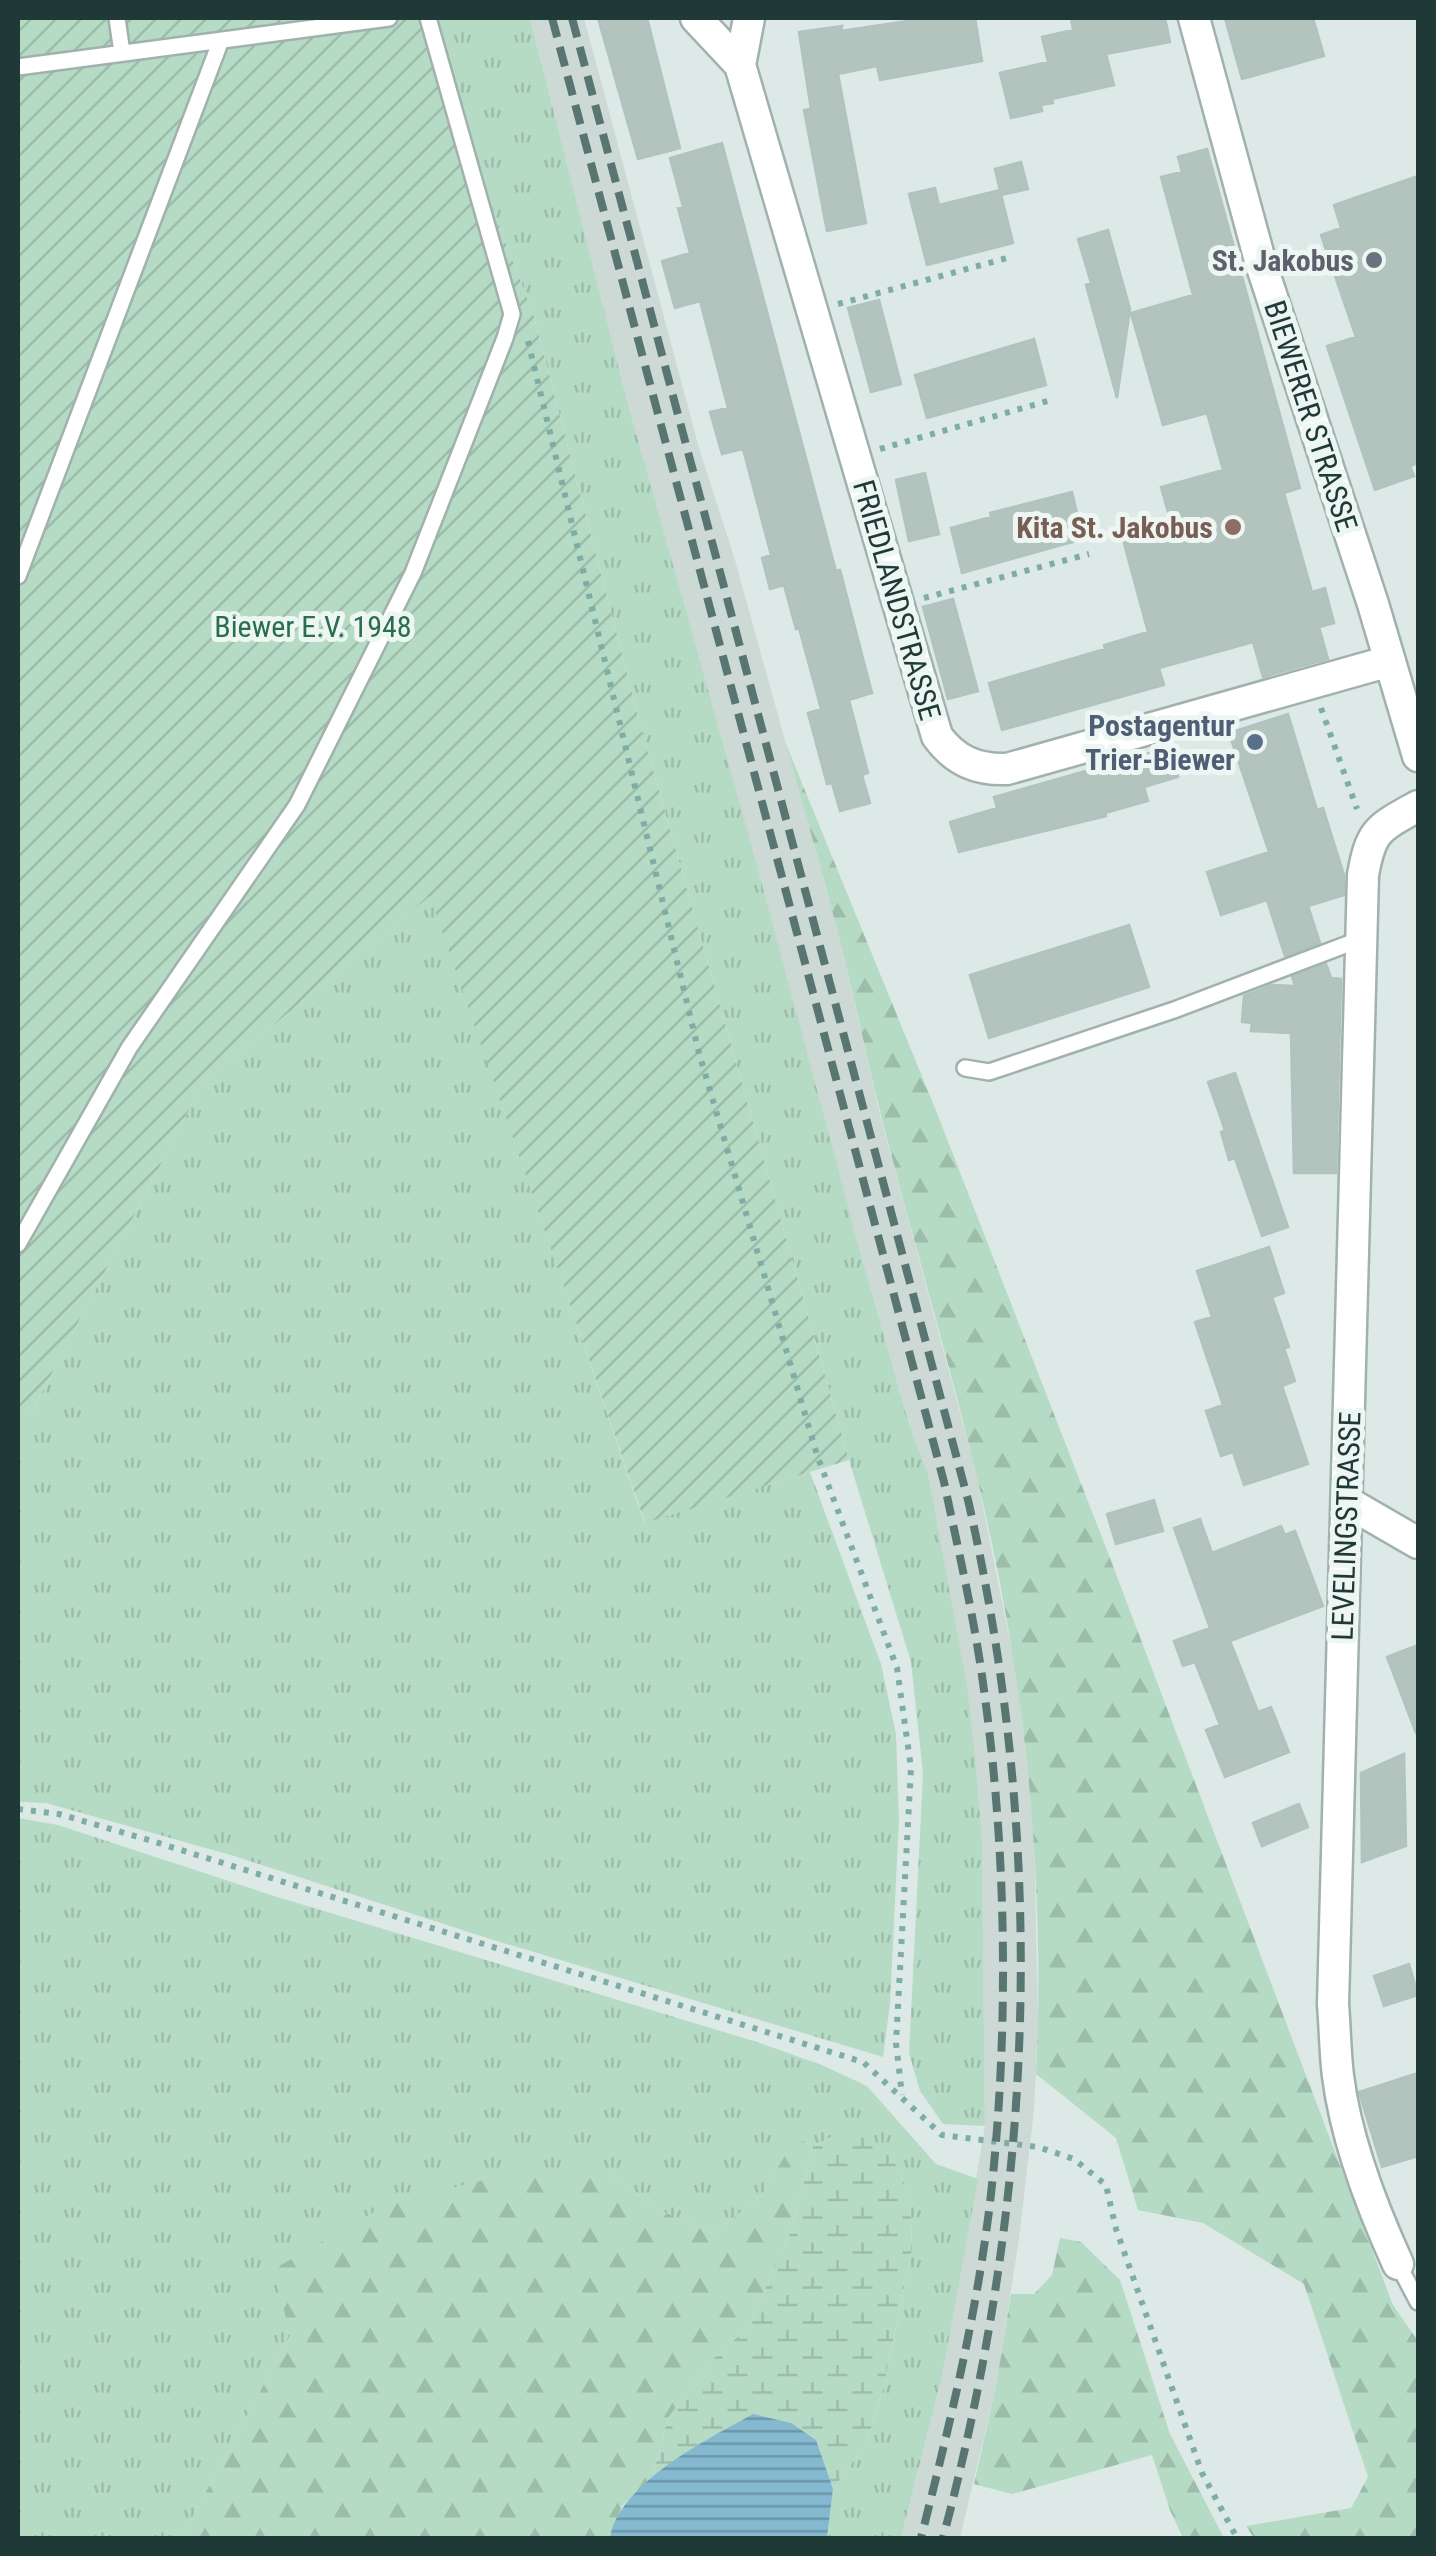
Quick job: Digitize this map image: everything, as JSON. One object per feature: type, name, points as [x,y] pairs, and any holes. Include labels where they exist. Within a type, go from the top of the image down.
[{"type":"street","name":"FRIEDLANDSTRASSE","points":[[696,18],[740,65],[937,736],[950,755],[986,770],[1007,769],[1390,662]]},
{"type":"street","points":[[740,65],[749,18]]},
{"type":"street","name":"BIEWERER STRASSE","points":[[1194,18],[1262,264],[1418,756]]},
{"type":"street","points":[[1369,842],[1386,823],[1418,806]]},
{"type":"street","name":"LEVELINGSTRASSE","points":[[1369,842],[1363,875],[1361,939],[1334,2022],[1338,2077],[1348,2125],[1398,2264]]},
{"type":"street","points":[[1348,1502],[1418,1542]]},
{"type":"lane","points":[[117,18],[122,53]]},
{"type":"lane","points":[[18,67],[389,18]]},
{"type":"lane","points":[[18,1244],[129,1048],[297,805],[414,573],[512,314],[428,18]]},
{"type":"lane","points":[[18,576],[220,40]]},
{"type":"lane","points":[[965,1068],[989,1072],[1174,1010],[1361,939]]},
{"type":"lane","points":[[1398,2264],[1418,2302]]},
{"type":"path","points":[[812,311],[1011,257]]},
{"type":"path","points":[[512,314],[530,344],[699,1053],[817,1455],[896,1668],[911,1768],[896,2043],[902,2095]]},
{"type":"path","points":[[855,456],[1052,400]]},
{"type":"path","points":[[899,604],[1088,554]]},
{"type":"path","points":[[1312,684],[1369,842]]},
{"type":"path","points":[[18,1810],[59,1814],[863,2062],[942,2134],[1038,2147],[1074,2159],[1106,2184],[1116,2229],[1202,2472],[1237,2538]]},
{"type":"shaded area","points":[[530,18],[584,18],[699,448],[735,560],[839,935],[880,1115],[976,1472],[1016,1671],[1034,1827],[1038,2025],[1034,2110],[996,2386],[960,2538],[901,2538],[942,2376],[985,2126],[982,1841],[976,1764],[928,1474],[908,1421],[857,1240],[628,404]]},
{"type":"green space","name":"Biewer E.V. 1948","points":[[18,18],[438,18],[487,195],[533,313],[642,731],[849,1460],[645,1523],[430,896],[203,1083],[30,1415],[18,1415]]},
{"type":"green space","points":[[438,18],[530,18],[628,404],[857,1240],[908,1421],[928,1474],[967,1686],[976,1764],[982,1841],[985,2126],[943,2124],[920,2091],[909,2053],[923,1774],[911,1662],[849,1460],[642,731],[533,313],[487,195]]},
{"type":"green space","points":[[786,744],[937,1113],[1393,2305],[1418,2341],[1418,2538],[1254,2538],[1246,2526],[1351,2508],[1368,2477],[1304,2284],[1203,2223],[1138,2210],[1116,2138],[1036,2074],[1038,1950],[1032,1825],[1019,1701],[999,1578],[962,1418]]},
{"type":"green space","points":[[431,895],[644,1522],[810,1472],[881,1664],[896,1734],[899,1820],[890,2004],[883,2057],[487,1938],[234,1856],[46,1803],[18,1802],[18,1415],[30,1415],[203,1083]]},
{"type":"green space","points":[[18,1818],[58,1825],[271,1895],[757,2042],[867,2086],[936,2164],[978,2179],[942,2376],[901,2538],[827,2538],[833,2489],[867,2442],[883,2389],[912,2250],[910,2196],[894,2161],[833,2136],[813,2146],[795,2139],[762,2195],[713,2234],[655,2208],[606,2171],[291,2334],[181,2538],[18,2538]]},
{"type":"green space","points":[[866,2134],[894,2161],[910,2196],[912,2250],[883,2389],[867,2442],[833,2489],[815,2440],[706,2440],[652,2478],[668,2418],[713,2359],[748,2328],[791,2231],[813,2146],[833,2136]]},
{"type":"green space","points":[[795,2138],[813,2146],[791,2231],[748,2328],[713,2359],[668,2418],[652,2478],[622,2506],[610,2538],[181,2538],[291,2334],[272,2270],[390,2203],[505,2175],[606,2171],[655,2208],[713,2234],[762,2195]]},
{"type":"green space","points":[[1060,2238],[1081,2242],[1120,2280],[1170,2434],[1224,2538],[1183,2538],[1152,2455],[1012,2494],[974,2484],[1011,2294],[1034,2294],[1052,2275]]},
{"type":"water","points":[[753,2414],[791,2423],[816,2440],[833,2489],[827,2538],[610,2538],[617,2518],[647,2481],[690,2450]]},
{"type":"building","points":[[598,18],[647,18],[680,148],[638,159]]},
{"type":"building","points":[[928,18],[975,18],[982,61],[880,80],[877,66],[838,74],[866,223],[827,231],[804,110],[811,109],[799,32],[842,26],[841,31]]},
{"type":"building","points":[[1071,18],[1165,18],[1170,42],[1106,54],[1114,85],[1052,99],[1053,103],[1041,105],[1042,111],[1011,118],[1000,73],[1048,62],[1042,37],[1073,30]]},
{"type":"building","points":[[1225,18],[1313,18],[1324,56],[1242,79]]},
{"type":"building","points":[[722,143],[872,693],[849,700],[868,773],[862,775],[870,803],[840,811],[832,783],[827,784],[808,713],[821,709],[799,628],[796,629],[784,585],[770,589],[762,558],[771,555],[743,449],[722,454],[710,412],[728,408],[700,301],[675,308],[662,261],[690,253],[670,158]]},
{"type":"building","points":[[1207,149],[1300,488],[1284,493],[1312,592],[1325,588],[1334,623],[1319,627],[1328,659],[1263,677],[1253,642],[1159,668],[1164,685],[1002,730],[989,683],[1105,649],[1104,645],[1148,632],[1122,536],[1171,523],[1161,487],[1223,470],[1207,413],[1163,425],[1131,313],[1193,295],[1161,177],[1182,172],[1178,157]]},
{"type":"building","points":[[1021,162],[1028,189],[1001,195],[995,169]]},
{"type":"building","points":[[1418,176],[1418,463],[1410,466],[1414,476],[1375,490],[1327,346],[1356,337],[1321,235],[1341,228],[1334,205]]},
{"type":"building","points":[[935,188],[939,205],[1000,190],[1013,243],[927,265],[909,194]]},
{"type":"building","points":[[1108,230],[1130,309],[1117,398],[1086,285],[1091,283],[1078,239]]},
{"type":"building","points":[[879,300],[901,384],[871,392],[848,308]]},
{"type":"building","points":[[1034,339],[1046,385],[927,418],[915,375]]},
{"type":"building","points":[[925,473],[939,534],[909,541],[896,480]]},
{"type":"building","points":[[1072,492],[1083,539],[962,573],[951,528],[991,517],[990,513]]},
{"type":"building","points":[[953,599],[978,691],[948,699],[923,607]]},
{"type":"building","points":[[1288,714],[1317,810],[1323,808],[1344,875],[1344,895],[1308,906],[1320,943],[1285,956],[1267,900],[1221,915],[1207,872],[1269,852],[1229,733]]},
{"type":"building","points":[[1170,747],[1178,777],[1144,787],[1148,801],[1105,813],[1106,816],[959,852],[950,822],[997,808],[994,797]]},
{"type":"building","points":[[1129,925],[1149,987],[989,1038],[970,975]]},
{"type":"building","points":[[1326,964],[1331,978],[1341,979],[1336,1173],[1294,1173],[1291,1033],[1251,1031],[1252,1023],[1242,1022],[1244,996],[1272,985],[1295,986],[1292,977]]},
{"type":"building","points":[[1235,1073],[1288,1227],[1262,1236],[1235,1158],[1229,1160],[1221,1132],[1225,1130],[1208,1082]]},
{"type":"building","points":[[1269,1247],[1284,1293],[1272,1297],[1289,1347],[1284,1348],[1295,1381],[1282,1386],[1308,1464],[1244,1485],[1233,1452],[1221,1456],[1206,1411],[1223,1405],[1195,1322],[1212,1317],[1197,1271]]},
{"type":"building","points":[[1154,1500],[1163,1531],[1116,1544],[1107,1514]]},
{"type":"building","points":[[1200,1519],[1212,1553],[1281,1526],[1285,1535],[1295,1531],[1323,1606],[1230,1641],[1258,1712],[1271,1707],[1289,1752],[1225,1777],[1206,1730],[1220,1725],[1195,1662],[1183,1666],[1174,1641],[1210,1628],[1174,1528]]},
{"type":"building","points":[[1418,1645],[1418,1733],[1416,1733],[1387,1657]]},
{"type":"building","points":[[1404,1754],[1406,1846],[1362,1862],[1361,1773]]},
{"type":"building","points":[[1299,1804],[1308,1827],[1262,1846],[1253,1823]]},
{"type":"building","points":[[1409,1964],[1418,1995],[1384,2006],[1374,1976]]},
{"type":"building","points":[[1418,2073],[1418,2156],[1382,2167],[1359,2092]]},
{"type":"railway","points":[[552,18],[944,1482],[983,1683],[997,1805],[1003,1929],[998,2114],[988,2221],[973,2313],[921,2538]]},
{"type":"railway","points":[[572,18],[968,1500],[994,1631],[1011,1761],[1020,1891],[1020,2020],[1012,2150],[997,2279],[974,2408],[943,2538]]},
{"type":"place","name":"St. Jakobus","points":[[1374,260]]},
{"type":"place","name":"Kita St. Jakobus","points":[[1233,527]]},
{"type":"place","name":"Postagentur Trier-Biewer","points":[[1255,742]]}]
